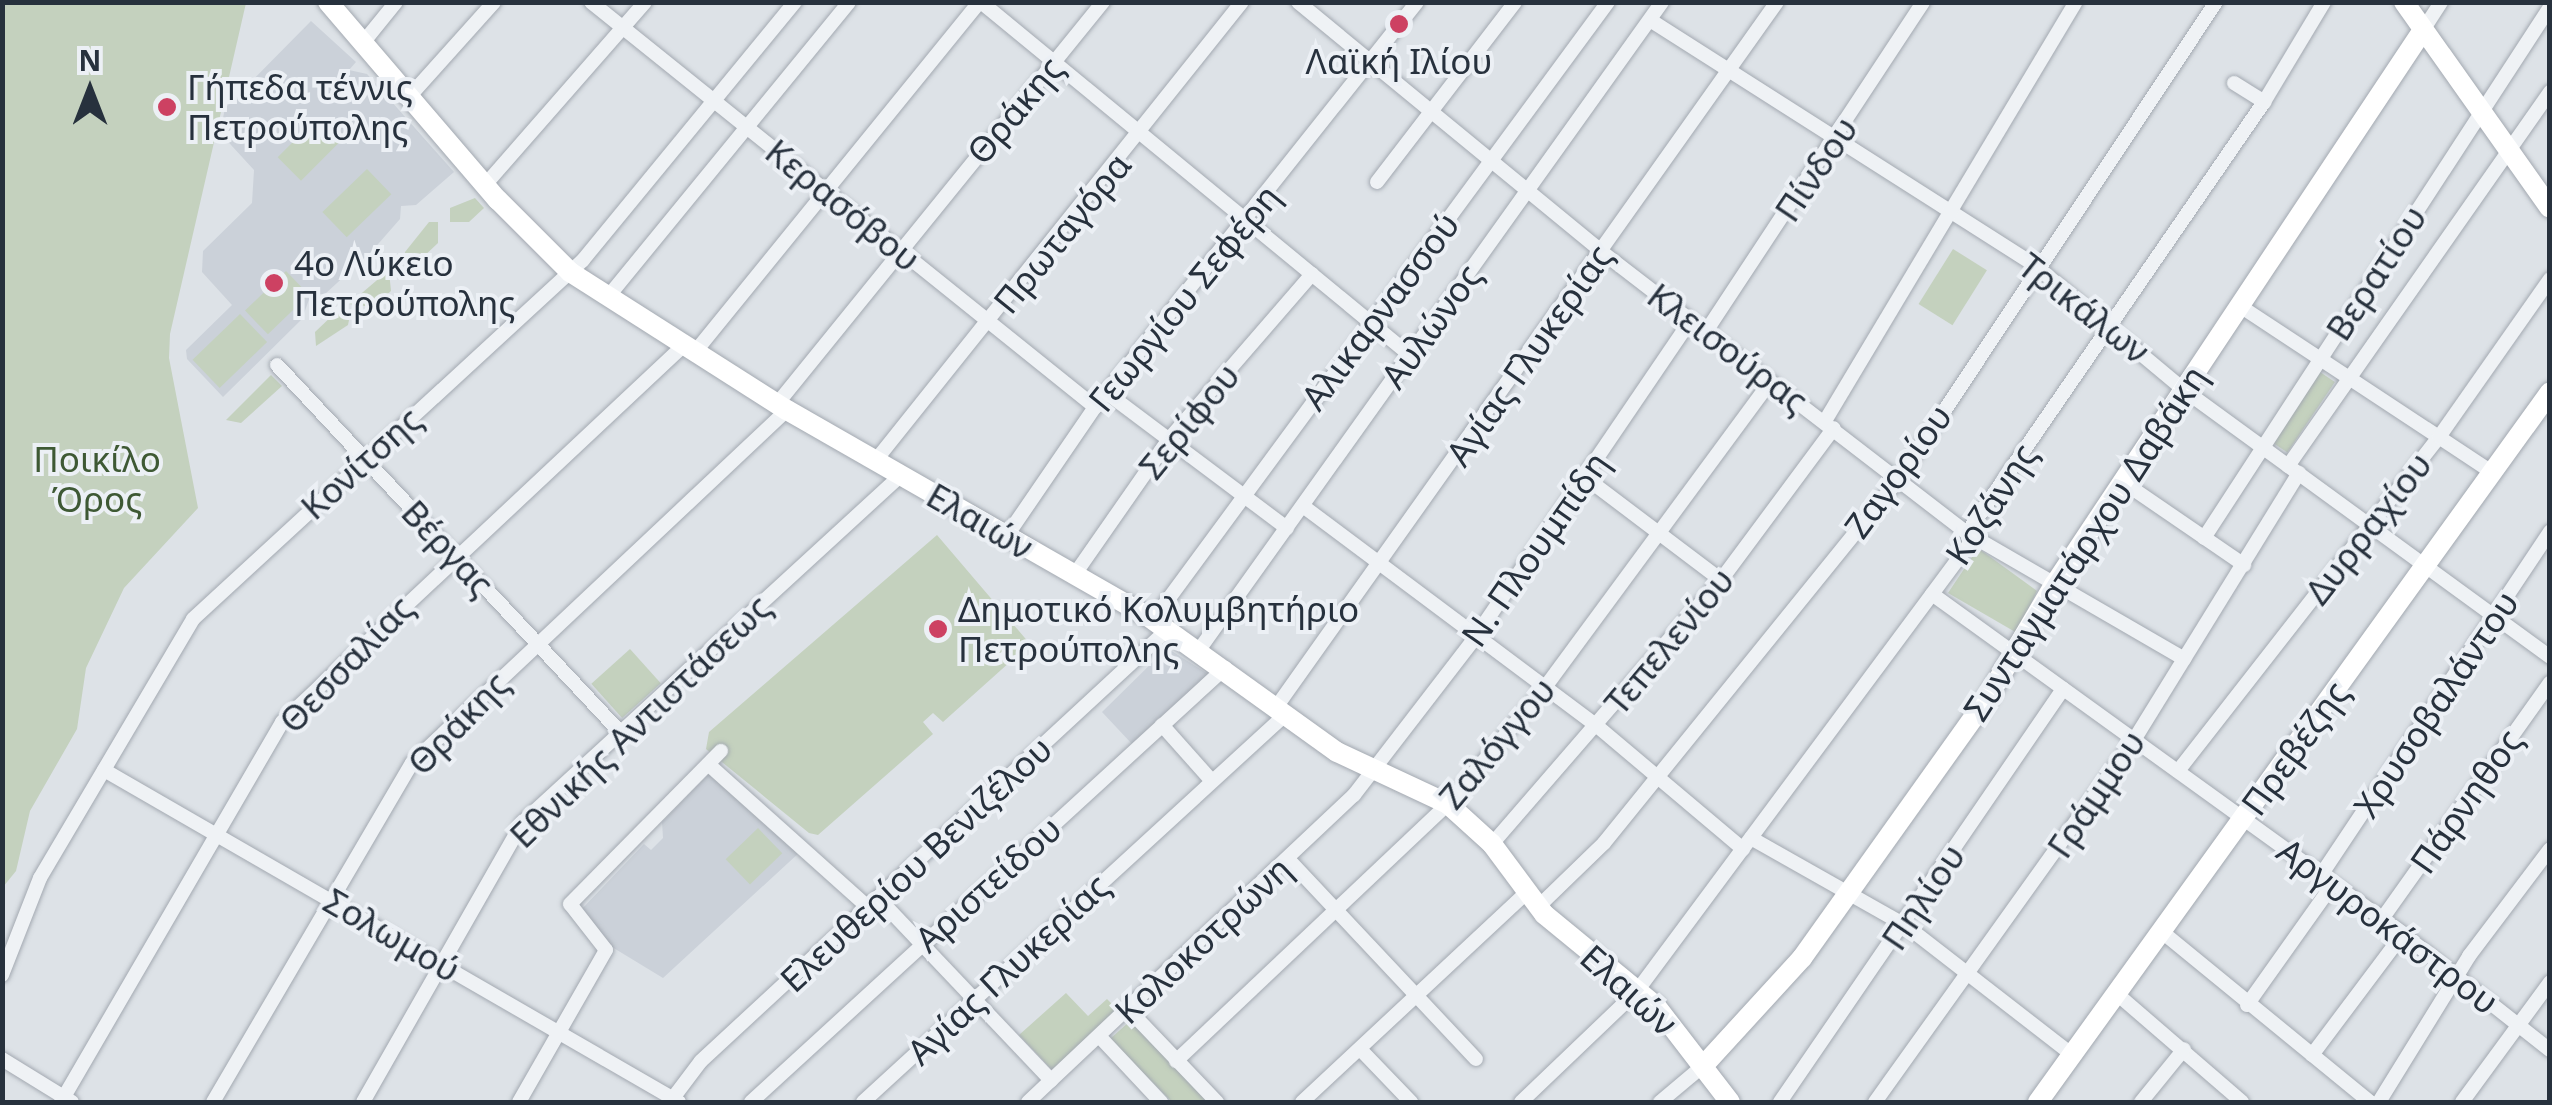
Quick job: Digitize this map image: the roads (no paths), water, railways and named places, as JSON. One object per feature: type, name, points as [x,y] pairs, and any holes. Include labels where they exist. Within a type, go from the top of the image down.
[{"type":"street","name":"Ελαιών","points":[[328,2],[485,185],[570,272],[782,407],[1160,625],[1372,772],[1448,804],[1492,844],[1532,899],[1637,991],[1704,1065],[1730,1102]]},
{"type":"street","points":[[362,44],[396,2]]},
{"type":"street","points":[[408,98],[494,2]]},
{"type":"street","name":"Κερασόβου","points":[[591,2],[1096,407]]},
{"type":"street","points":[[485,185],[645,2]]},
{"type":"street","name":"Κονίτσης","points":[[2,975],[40,878],[193,620],[570,272],[794,2]]},
{"type":"street","points":[[607,298],[849,2]]},
{"type":"street","points":[[980,2],[1410,355]]},
{"type":"street","name":"Θεσσαλίας","points":[[66,1101],[282,722],[454,556],[690,349],[828,193],[980,2]]},
{"type":"street","name":"Θράκης","points":[[213,1102],[412,763],[782,407],[899,250],[1102,2]]},
{"type":"street","name":"Πρωταγόρα","points":[[876,460],[1142,135],[1242,2]]},
{"type":"street","name":"Κλεισούρας","points":[[1298,2],[1366,62],[1705,334],[1829,424],[1967,533],[2184,658]]},
{"type":"street","name":"Γεωργίου Σεφέρη","points":[[1006,537],[1106,393],[1247,221],[1416,2]]},
{"type":"street","points":[[1377,182],[1515,2]]},
{"type":"street","name":"Αλικαρνασσού","points":[[1160,625],[1244,496],[1608,2]]},
{"type":"street","name":"Αυλώνος","points":[[1199,650],[1662,2]]},
{"type":"street","name":"Αγίας Γλυκερίας","points":[[862,1102],[1212,780],[1282,710],[1777,2]]},
{"type":"street","name":"Πίνδου","points":[[1705,334],[1836,140],[1923,2]]},
{"type":"street","name":"Τεπελενίου","points":[[1492,844],[1722,580],[1829,424],[1946,210],[2076,2]]},
{"type":"street","name":"Ζαγορίου","points":[[1302,1102],[1416,996],[1604,844],[1899,480],[2036,267],[2216,2]]},
{"type":"street","name":"Κοζάνης","points":[[1521,1102],[1637,991],[1970,543],[1967,533],[2264,102],[2324,2]]},
{"type":"street","points":[[2404,2],[2550,208]]},
{"type":"street","name":"Συνταγματάρχου Δαβάκη","points":[[1704,1065],[1802,958],[2016,655],[2054,585],[2441,2]]},
{"type":"street","name":"Βερατίου","points":[[2204,538],[2550,8]]},
{"type":"street","name":"Τρικάλων","points":[[1650,20],[2036,267],[2113,324],[2184,390],[2550,657]]},
{"type":"street","points":[[2234,84],[2264,102]]},
{"type":"street","name":"Γράμμου","points":[[1875,1102],[1969,978],[2134,740],[2244,565],[2293,470],[2348,380],[2550,92]]},
{"type":"street","name":"Σερίφου","points":[[1074,574],[1170,438],[1312,274]]},
{"type":"street","name":"Δυρραχίου","points":[[2178,772],[2439,437],[2550,279]]},
{"type":"street","points":[[2240,306],[2493,473]]},
{"type":"street","name":"N. Πλουμπίδη","points":[[1372,772],[1474,639],[1690,322]]},
{"type":"street","name":"Βέργας","points":[[277,365],[619,731]]},
{"type":"street","name":"Ζαλόγγου","points":[[1176,1061],[1448,804],[1546,686],[1770,382]]},
{"type":"street","name":"Πρεβέζης","points":[[2038,1102],[2550,392]]},
{"type":"street","points":[[1106,393],[1287,528]]},
{"type":"street","name":"Εθνικής Αντιστάσεως","points":[[363,1102],[522,822],[900,476]]},
{"type":"street","points":[[1586,478],[1722,580]]},
{"type":"street","points":[[2123,482],[2244,565]]},
{"type":"street","points":[[1302,506],[1474,639],[1546,686],[1747,843],[1905,926],[2074,1056]]},
{"type":"street","name":"Χρυσοβαλάντου","points":[[2248,1005],[2550,531]]},
{"type":"street","name":"Αργυροκάστρου","points":[[1932,594],[2403,934],[2550,1050]]},
{"type":"street","name":"Ελευθερίου Βενιζέλου","points":[[674,1101],[701,1061],[874,903],[1160,625]]},
{"type":"street","name":"Αριστείδου","points":[[751,1102],[1225,668]]},
{"type":"street","name":"Πάρνηθος","points":[[2382,919],[2550,683]]},
{"type":"street","name":"Πηλίου","points":[[1780,1102],[1905,926],[2063,689]]},
{"type":"street","points":[[1162,726],[1212,780]]},
{"type":"street","points":[[519,1102],[606,950],[570,904],[722,751]]},
{"type":"street","points":[[709,765],[922,944],[1052,1080]]},
{"type":"street","name":"Σολωμού","points":[[104,770],[674,1101]]},
{"type":"street","name":"Κολοκοτρώνη","points":[[1028,1102],[1289,860],[1372,772]]},
{"type":"street","points":[[2380,1102],[2459,976],[2550,849]]},
{"type":"street","points":[[1289,860],[1476,1060]]},
{"type":"street","points":[[2161,932],[2370,1102]]},
{"type":"street","points":[[2312,1055],[2403,934]]},
{"type":"street","points":[[2462,1102],[2550,982]]},
{"type":"street","points":[[2117,994],[2242,1102]]},
{"type":"street","points":[[1128,1009],[1216,1102]]},
{"type":"street","points":[[1099,1036],[1162,1102]]},
{"type":"street","points":[[1360,1049],[1411,1102]]},
{"type":"street","points":[[2141,1102],[2184,1049]]},
{"type":"street","points":[[2,1060],[66,1101]]},
{"type":"street","points":[[1660,1102],[1704,1065]]},
{"type":"place","name":"Λαϊκή Ιλίου","points":[[1399,24]]},
{"type":"place","name":"Γήπεδα τέννις Πετρούπολης","points":[[167,107]]},
{"type":"place","name":"4ο Λύκειο Πετρούπολης","points":[[274,283]]},
{"type":"place","name":"Δημοτικό Κολυμβητήριο Πετρούπολης","points":[[938,629]]},
{"type":"park label","name":"Ποικίλο Όρος","points":[[97,479]]}]
